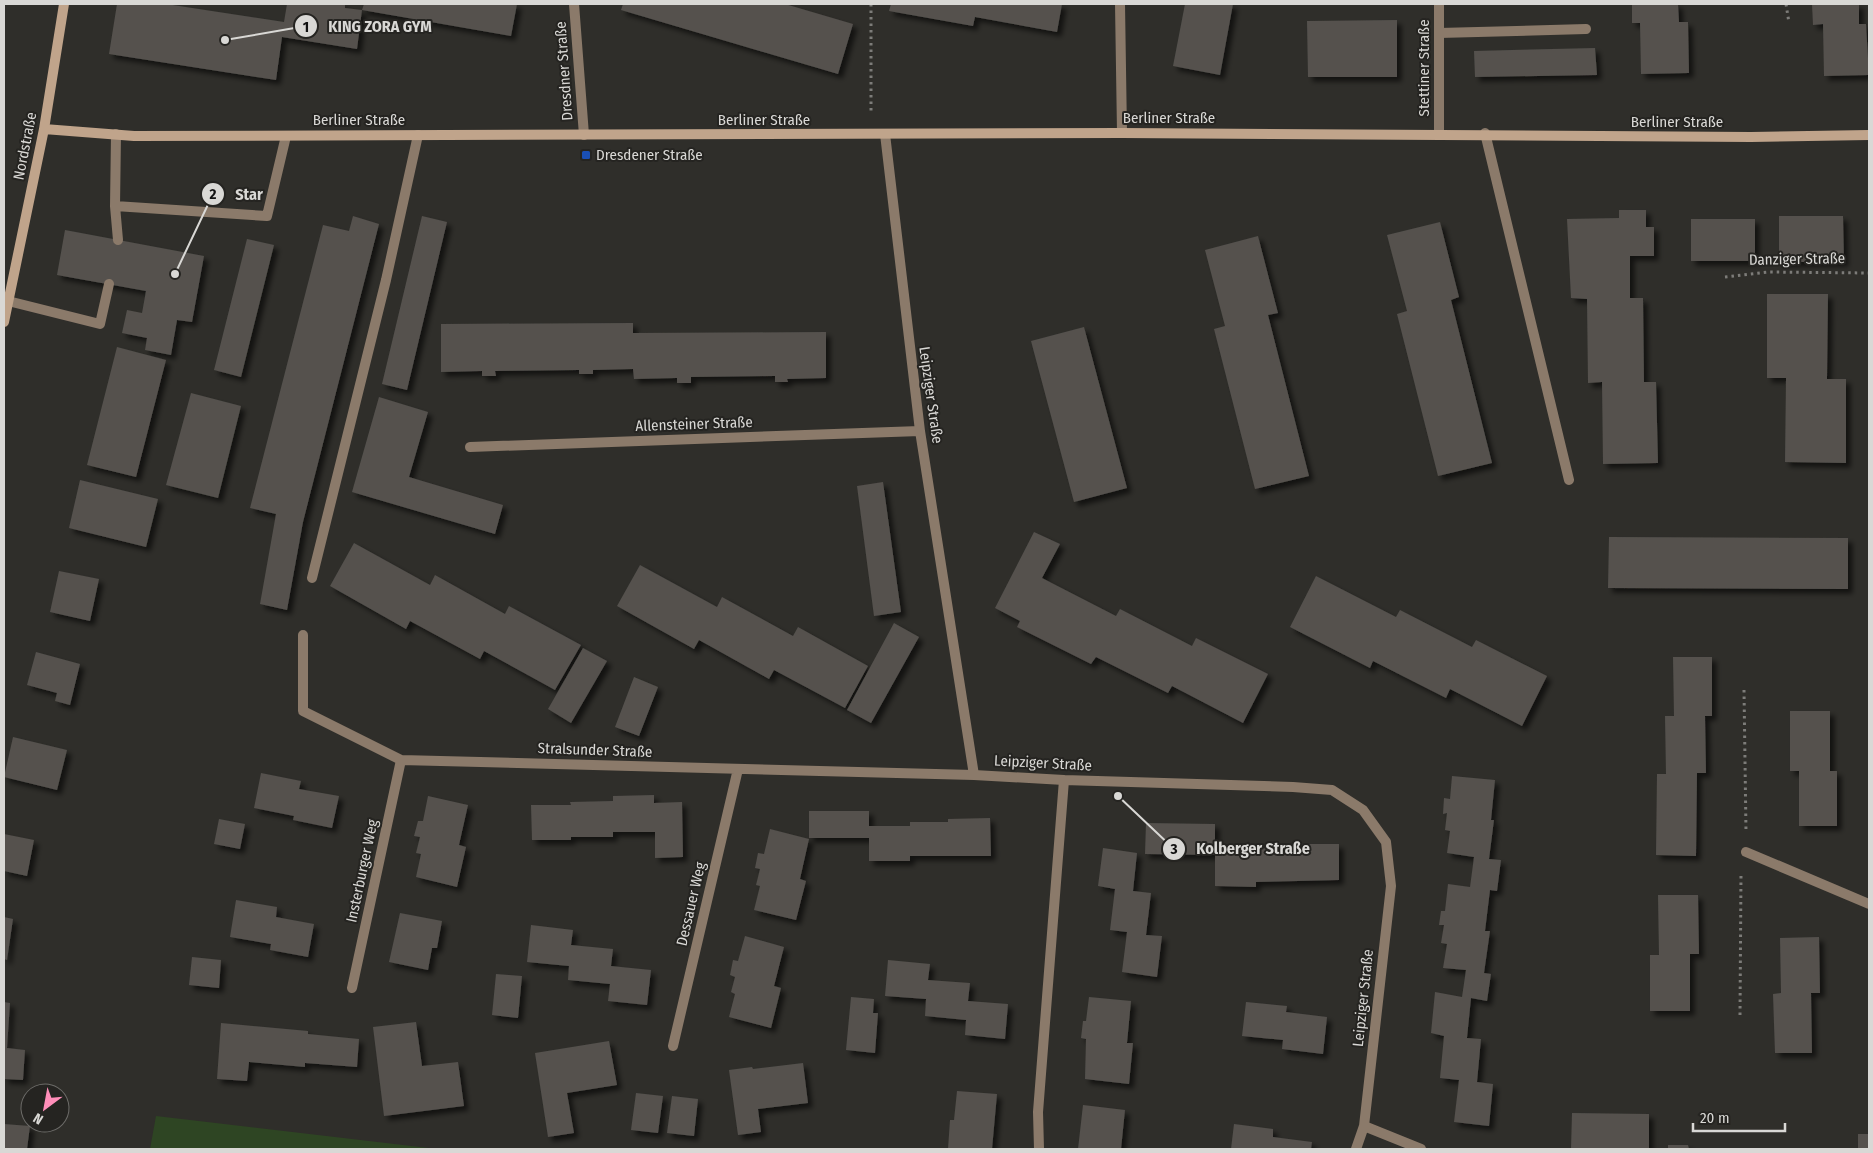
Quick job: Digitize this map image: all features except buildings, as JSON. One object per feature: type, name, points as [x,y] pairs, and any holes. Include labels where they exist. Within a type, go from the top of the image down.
[{"type":"main road","name":"Nordstraße","points":[[4,322],[44,129],[63,4]]},
{"type":"main road","name":"Berliner Straße","points":[[44,129],[116,134],[286,136],[1122,132],[1485,133],[1632,136],[1869,135]]},
{"type":"street","name":"Dresdner Straße","points":[[574,4],[584,135]]},
{"type":"street","points":[[1120,4],[1122,132]]},
{"type":"street","name":"Stettiner Straße","points":[[1439,4],[1439,133]]},
{"type":"street","points":[[1439,33],[1586,29]]},
{"type":"street","points":[[1485,133],[1569,480]]},
{"type":"street","points":[[116,134],[115,206],[118,240]]},
{"type":"street","name":"Leipziger Straße","points":[[885,134],[920,431],[974,775],[1332,790],[1363,810],[1386,842],[1391,886],[1364,1126],[1356,1149]]},
{"type":"street","points":[[312,578],[386,280],[418,135]]},
{"type":"street","points":[[115,206],[267,216],[286,136]]},
{"type":"street","points":[[8,301],[100,324],[109,284]]},
{"type":"street","name":"Allensteiner Straße","points":[[470,447],[920,431]]},
{"type":"street","name":"Stralsunder Straße","points":[[303,635],[303,711],[401,760],[974,775]]},
{"type":"street","name":"Insterburger Weg","points":[[352,988],[401,760]]},
{"type":"street","name":"Dessauer Weg","points":[[673,1046],[738,769]]},
{"type":"street","points":[[1039,1149],[1038,1112],[1064,780]]},
{"type":"street","points":[[1746,852],[1869,904]]},
{"type":"street","points":[[1364,1126],[1421,1149]]},
{"type":"path","points":[[871,4],[871,134]]},
{"type":"path","points":[[1786,4],[1789,23]]},
{"type":"path","name":"Danziger Straße","points":[[1725,277],[1769,272],[1869,274]]},
{"type":"green space","points":[[156,1116],[437,1149],[150,1149]]},
{"type":"place","name":"KING ZORA GYM","points":[[225,40]]},
{"type":"place","name":"Dresdener Straße","points":[[586,155]]},
{"type":"place","name":"Star","points":[[175,274]]},
{"type":"place","name":"Kolberger Straße","points":[[1118,796]]}]
